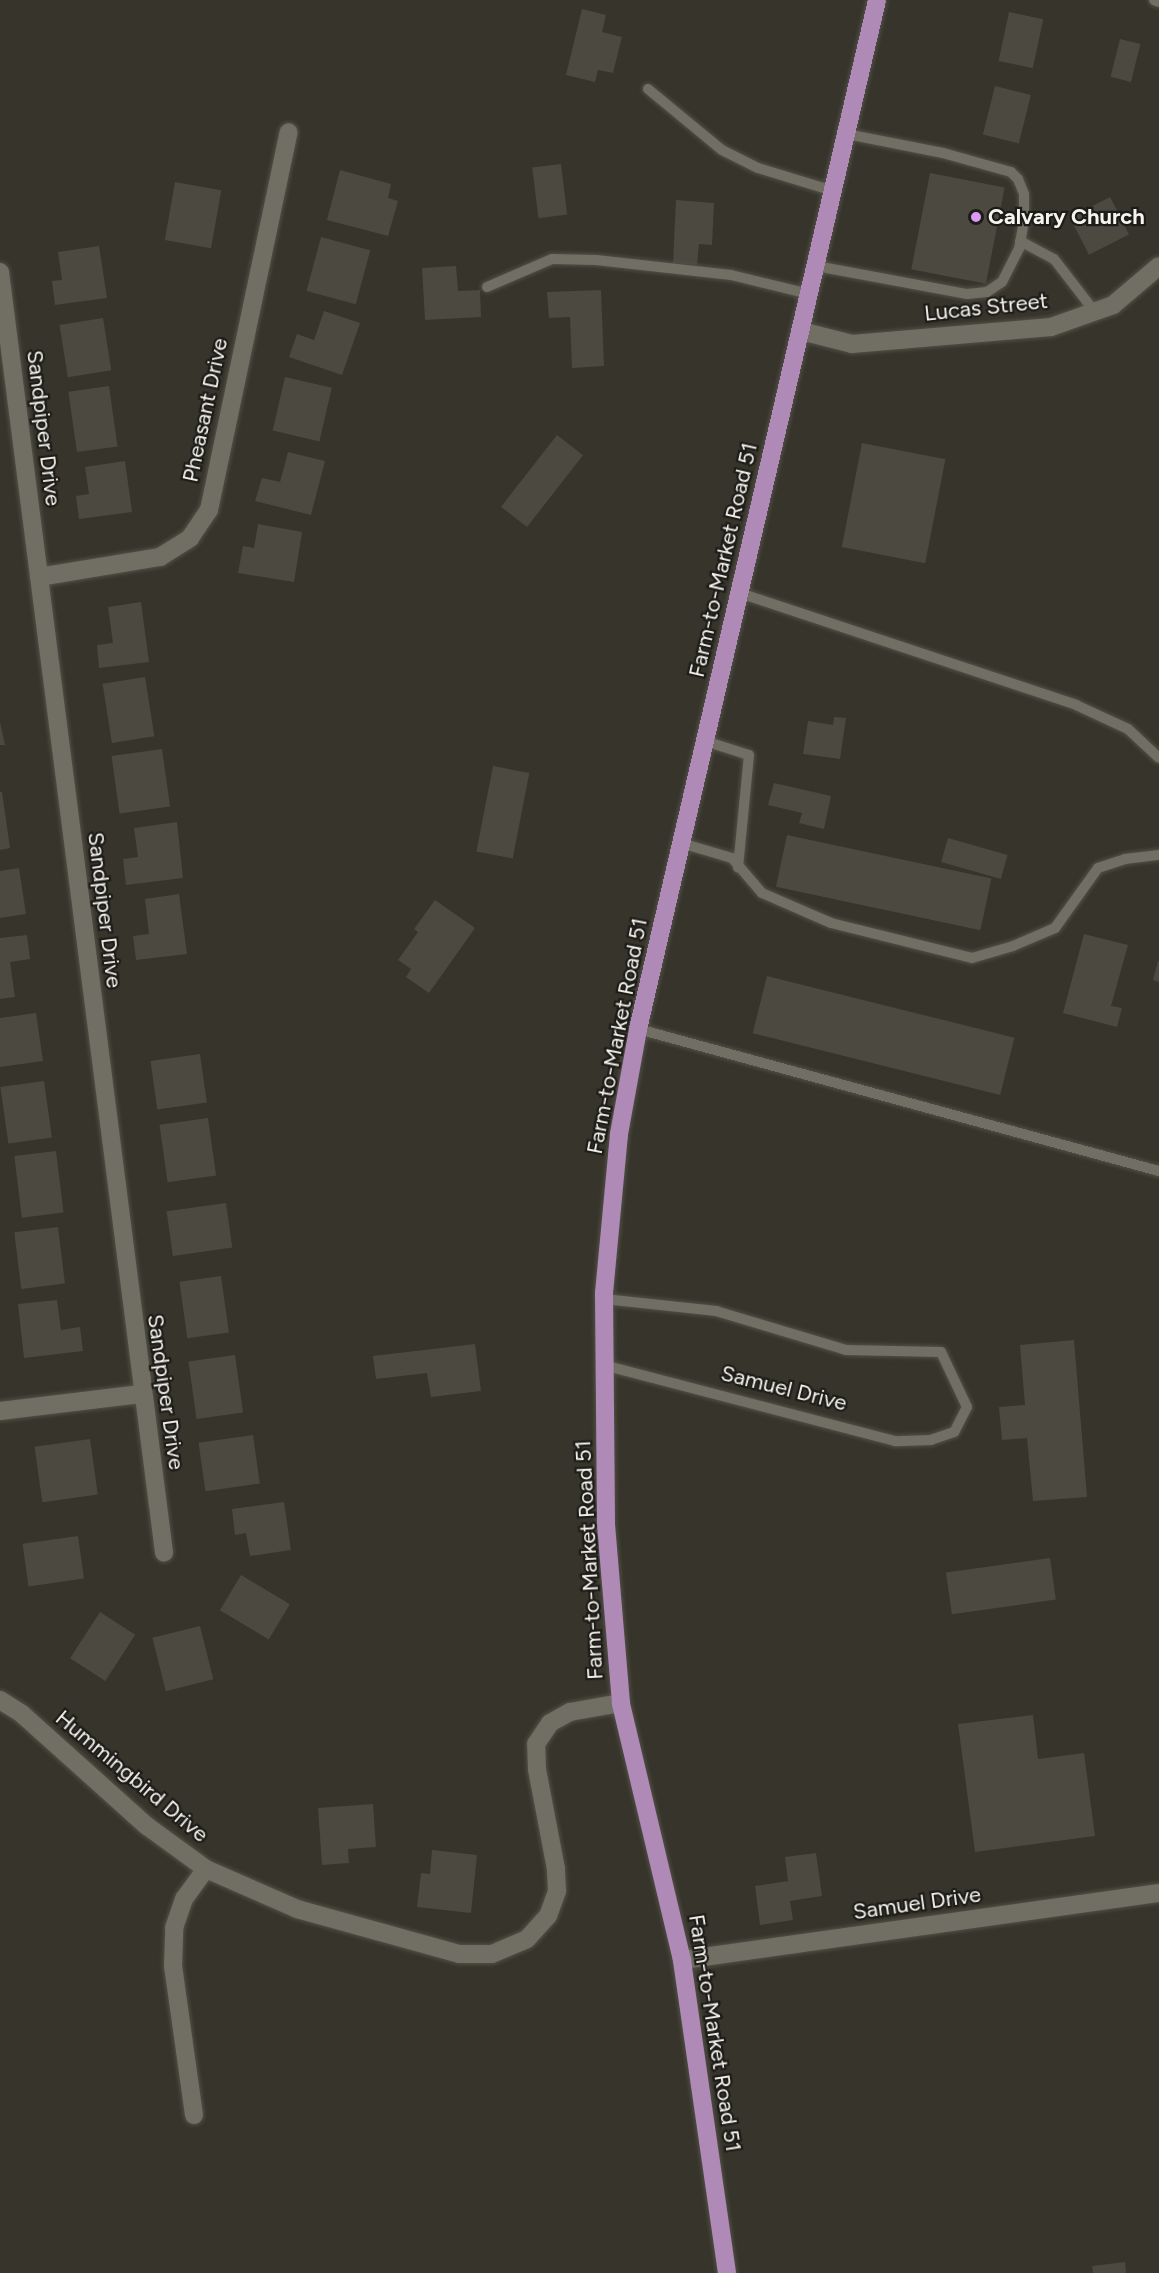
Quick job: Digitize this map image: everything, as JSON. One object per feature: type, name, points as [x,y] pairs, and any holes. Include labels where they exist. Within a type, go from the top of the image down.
[{"type":"main road","name":"Farm-to-Market Road 51","points":[[727,2273],[682,1960],[621,1703],[606,1523],[604,1299],[619,1134],[638,1029],[877,0]]},
{"type":"street","name":"Pheasant Drive","points":[[39,577],[160,557],[190,538],[208,510],[289,132]]},
{"type":"street","name":"Lucas Street","points":[[801,331],[852,344],[1051,327],[1113,305],[1159,266]]},
{"type":"street","name":"Sandpiper Drive","points":[[0,272],[141,1394],[164,1553]]},
{"type":"street","points":[[0,1411],[141,1394]]},
{"type":"street","name":"Hummingbird Drive","points":[[0,1700],[22,1714],[147,1826],[206,1869],[297,1909],[391,1937],[459,1954],[492,1954],[527,1939],[548,1916],[557,1891],[556,1869],[537,1769],[536,1744],[550,1723],[570,1712],[621,1703]]},
{"type":"street","points":[[194,2115],[173,1966],[174,1928],[184,1899],[206,1869]]},
{"type":"street","name":"Samuel Drive","points":[[682,1960],[1159,1893]]},
{"type":"lane","points":[[1154,0],[1159,2]]},
{"type":"lane","points":[[648,89],[722,150],[758,168],[833,191]]},
{"type":"lane","points":[[816,266],[967,294],[987,292],[1002,282],[1020,241],[1024,222],[1024,194],[1018,179],[1011,172],[942,153],[846,134]]},
{"type":"lane","points":[[1020,241],[1054,259],[1095,312]]},
{"type":"lane","points":[[487,287],[552,259],[596,260],[731,275],[809,294]]},
{"type":"lane","points":[[740,593],[1076,705],[1128,729],[1159,758]]},
{"type":"lane","points":[[705,741],[749,754],[738,867]]},
{"type":"lane","points":[[681,843],[732,858],[762,893],[831,923],[972,958],[1013,946],[1055,928],[1098,868],[1125,859],[1159,855]]},
{"type":"lane","points":[[638,1029],[1159,1171]]},
{"type":"lane","name":"Samuel Drive","points":[[604,1299],[716,1311],[846,1350],[941,1352],[967,1407],[954,1431],[931,1440],[895,1441],[604,1365]]},
{"type":"building","points":[[582,9],[606,15],[602,32],[622,37],[613,73],[598,70],[595,82],[566,75]]},
{"type":"building","points":[[1009,12],[1043,19],[1033,68],[999,61]]},
{"type":"building","points":[[1120,39],[1140,44],[1131,82],[1111,77]]},
{"type":"building","points":[[995,86],[1031,95],[1019,143],[983,135]]},
{"type":"building","points":[[561,164],[567,215],[538,218],[532,168]]},
{"type":"building","points":[[340,170],[391,184],[388,198],[398,201],[388,236],[327,220]]},
{"type":"building","points":[[930,173],[1005,188],[986,284],[911,269]]},
{"type":"building","points":[[175,182],[221,190],[211,248],[165,240]]},
{"type":"building","points":[[1110,197],[1129,234],[1089,255],[1070,217]]},
{"type":"building","points":[[676,200],[714,203],[712,245],[699,244],[697,265],[673,263]]},
{"type":"building","points":[[321,237],[370,250],[356,304],[307,291]]},
{"type":"building","points":[[99,246],[107,298],[55,305],[52,281],[62,280],[58,252]]},
{"type":"building","points":[[456,266],[458,291],[480,290],[481,317],[425,320],[422,268]]},
{"type":"building","points":[[601,290],[604,366],[572,368],[570,317],[549,318],[547,292]]},
{"type":"building","points":[[324,311],[360,323],[342,375],[289,357],[297,334],[314,340]]},
{"type":"building","points":[[103,318],[111,370],[68,377],[60,325]]},
{"type":"building","points":[[285,377],[332,388],[319,441],[273,431]]},
{"type":"building","points":[[109,386],[117,446],[77,452],[68,392]]},
{"type":"building","points":[[557,435],[583,455],[527,527],[501,507]]},
{"type":"building","points":[[862,443],[945,459],[925,563],[842,547]]},
{"type":"building","points":[[288,452],[325,461],[311,515],[255,501],[262,478],[280,482]]},
{"type":"building","points":[[125,461],[132,512],[79,519],[76,496],[89,494],[85,467]]},
{"type":"building","points":[[258,524],[302,532],[294,582],[238,573],[243,546],[254,548]]},
{"type":"building","points":[[141,602],[149,662],[99,668],[97,645],[113,643],[108,607]]},
{"type":"building","points":[[145,677],[154,736],[112,743],[103,684]]},
{"type":"building","points":[[834,717],[846,718],[840,759],[803,754],[808,721],[833,725]]},
{"type":"building","points":[[0,722],[5,745],[0,745]]},
{"type":"building","points":[[162,749],[170,806],[120,814],[111,756]]},
{"type":"building","points":[[493,766],[529,773],[513,858],[476,851]]},
{"type":"building","points":[[774,783],[831,796],[824,829],[799,823],[802,813],[768,805]]},
{"type":"building","points":[[0,792],[2,792],[10,848],[0,850]]},
{"type":"building","points":[[177,822],[183,878],[126,885],[123,859],[138,857],[134,828]]},
{"type":"building","points":[[787,835],[991,878],[980,930],[776,887]]},
{"type":"building","points":[[948,838],[1008,855],[1001,879],[941,862]]},
{"type":"building","points":[[19,868],[26,914],[0,918],[0,871]]},
{"type":"building","points":[[179,894],[187,954],[136,960],[133,936],[149,934],[145,899]]},
{"type":"building","points":[[435,900],[475,928],[429,993],[406,977],[411,969],[398,960],[418,932],[414,929]]},
{"type":"building","points":[[1084,934],[1128,945],[1111,1006],[1122,1008],[1117,1027],[1063,1013]]},
{"type":"building","points":[[27,935],[30,959],[10,962],[15,997],[0,999],[0,938]]},
{"type":"building","points":[[1159,961],[1159,982],[1153,980]]},
{"type":"building","points":[[767,976],[1014,1038],[1000,1095],[753,1033]]},
{"type":"building","points":[[36,1013],[43,1061],[0,1067],[0,1018]]},
{"type":"building","points":[[200,1054],[207,1103],[157,1109],[150,1061]]},
{"type":"building","points":[[44,1081],[52,1137],[8,1144],[0,1087]]},
{"type":"building","points":[[208,1118],[216,1175],[168,1182],[159,1125]]},
{"type":"building","points":[[56,1151],[64,1213],[22,1218],[14,1156]]},
{"type":"building","points":[[226,1203],[232,1248],[173,1256],[167,1211]]},
{"type":"building","points":[[58,1227],[65,1284],[21,1289],[14,1232]]},
{"type":"building","points":[[221,1276],[229,1332],[187,1338],[179,1282]]},
{"type":"building","points":[[57,1300],[61,1330],[80,1327],[83,1351],[24,1358],[18,1304]]},
{"type":"building","points":[[1074,1340],[1087,1497],[1033,1501],[1027,1438],[1002,1440],[999,1407],[1025,1405],[1020,1345]]},
{"type":"building","points":[[475,1344],[481,1391],[431,1397],[427,1373],[376,1379],[373,1356]]},
{"type":"building","points":[[235,1355],[243,1412],[197,1419],[188,1362]]},
{"type":"building","points":[[253,1435],[260,1484],[205,1491],[199,1443]]},
{"type":"building","points":[[90,1439],[98,1494],[42,1502],[35,1447]]},
{"type":"building","points":[[284,1502],[291,1550],[250,1556],[246,1533],[235,1535],[232,1509]]},
{"type":"building","points":[[78,1536],[84,1579],[29,1586],[23,1544]]},
{"type":"building","points":[[1050,1558],[1056,1600],[952,1614],[946,1573]]},
{"type":"building","points":[[241,1575],[290,1604],[269,1640],[220,1610]]},
{"type":"building","points":[[100,1612],[135,1635],[105,1681],[70,1658]]},
{"type":"building","points":[[200,1626],[213,1679],[166,1691],[152,1638]]},
{"type":"building","points":[[1033,1715],[1038,1759],[1084,1753],[1095,1836],[975,1852],[958,1724]]},
{"type":"building","points":[[373,1804],[376,1847],[348,1849],[349,1863],[322,1865],[318,1808]]},
{"type":"building","points":[[432,1850],[477,1855],[471,1913],[417,1907],[421,1873],[430,1874]]},
{"type":"building","points":[[816,1853],[822,1896],[790,1901],[793,1920],[760,1925],[755,1886],[788,1881],[785,1857]]},
{"type":"building","points":[[1125,2262],[1126,2273],[1093,2273],[1092,2266]]},
{"type":"place","name":"Calvary Church","points":[[976,217]]}]
